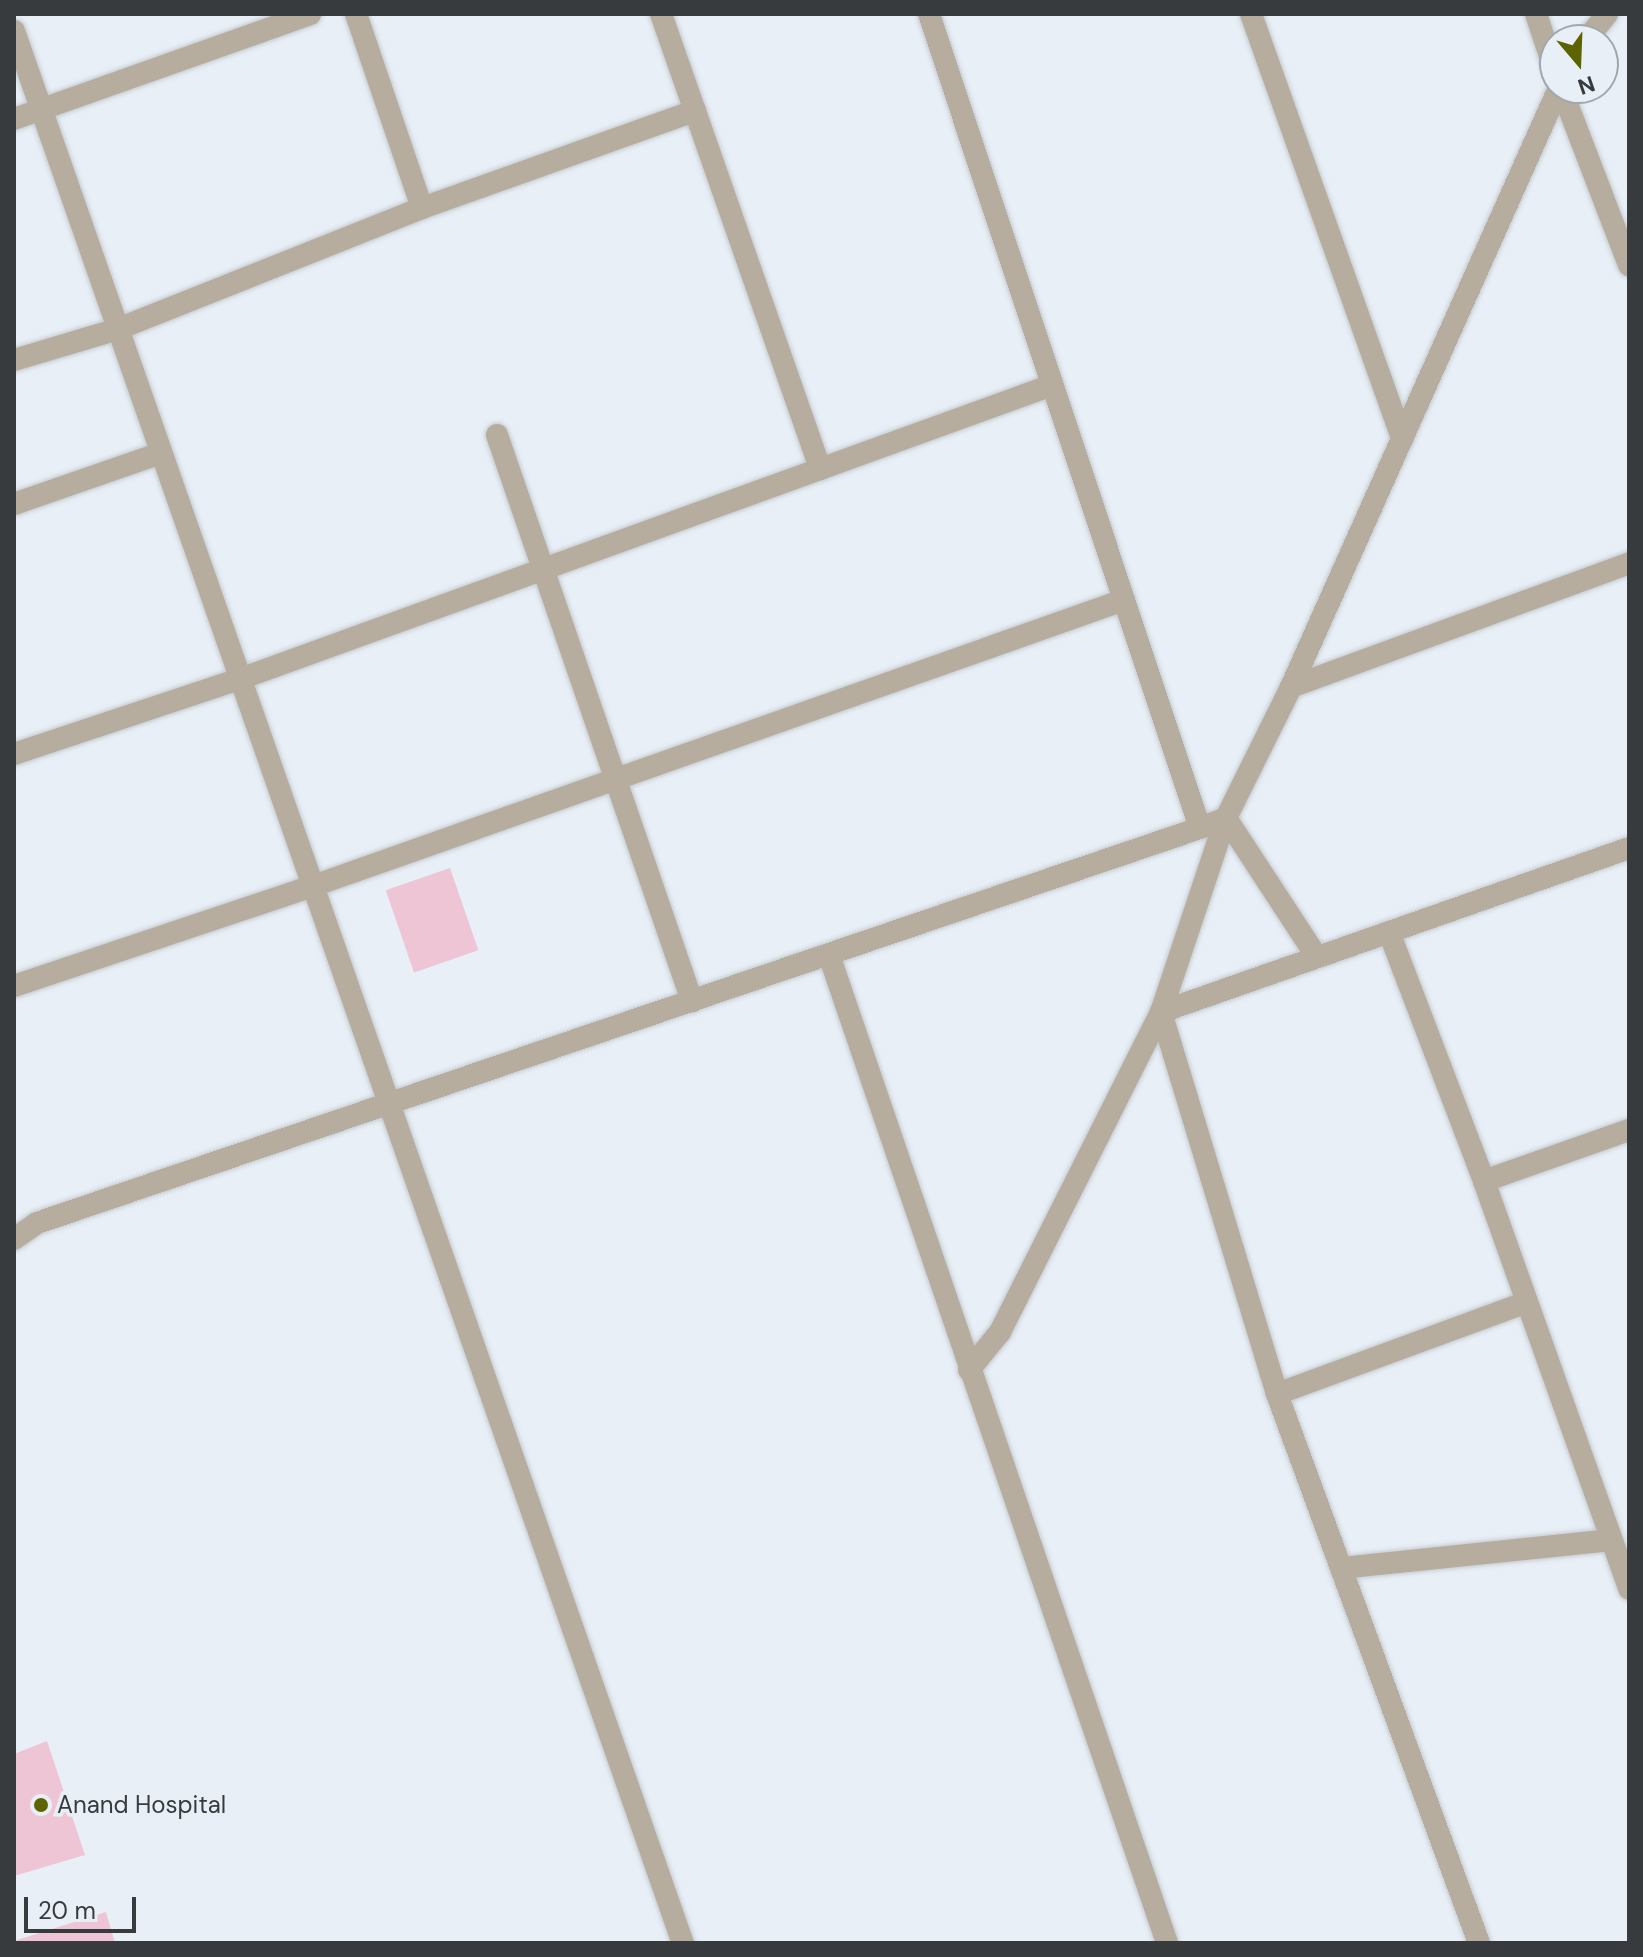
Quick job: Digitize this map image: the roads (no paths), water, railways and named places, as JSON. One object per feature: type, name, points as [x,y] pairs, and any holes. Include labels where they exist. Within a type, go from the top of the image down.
[{"type":"street","points":[[14,119],[310,14]]},
{"type":"street","points":[[356,14],[422,208]]},
{"type":"street","points":[[661,14],[820,469]]},
{"type":"street","points":[[929,14],[1200,828]]},
{"type":"street","points":[[1251,14],[1402,439]]},
{"type":"street","points":[[14,31],[683,1943]]},
{"type":"street","points":[[969,1370],[1000,1332],[1161,1012],[1226,818],[1291,687],[1553,104]]},
{"type":"street","points":[[1566,104],[1629,265]]},
{"type":"street","points":[[14,360],[118,329],[422,208],[695,111]]},
{"type":"street","points":[[14,754],[240,679],[1052,385]]},
{"type":"street","points":[[497,435],[692,1001]]},
{"type":"street","points":[[14,504],[161,453]]},
{"type":"street","points":[[1291,687],[1629,563]]},
{"type":"street","points":[[14,986],[313,886],[1124,600]]},
{"type":"street","points":[[14,1239],[37,1223],[1226,818]]},
{"type":"street","points":[[1226,818],[1317,957]]},
{"type":"street","points":[[1161,1012],[1629,848]]},
{"type":"street","points":[[1389,932],[1484,1181],[1629,1589]]},
{"type":"street","points":[[829,955],[1167,1943]]},
{"type":"street","points":[[1161,1012],[1277,1394],[1479,1943]]},
{"type":"street","points":[[1484,1181],[1629,1130]]},
{"type":"street","points":[[1277,1394],[1527,1302]]},
{"type":"street","points":[[1341,1568],[1611,1540]]},
{"type":"place","name":"Anand Hospital","points":[[41,1805]]}]
